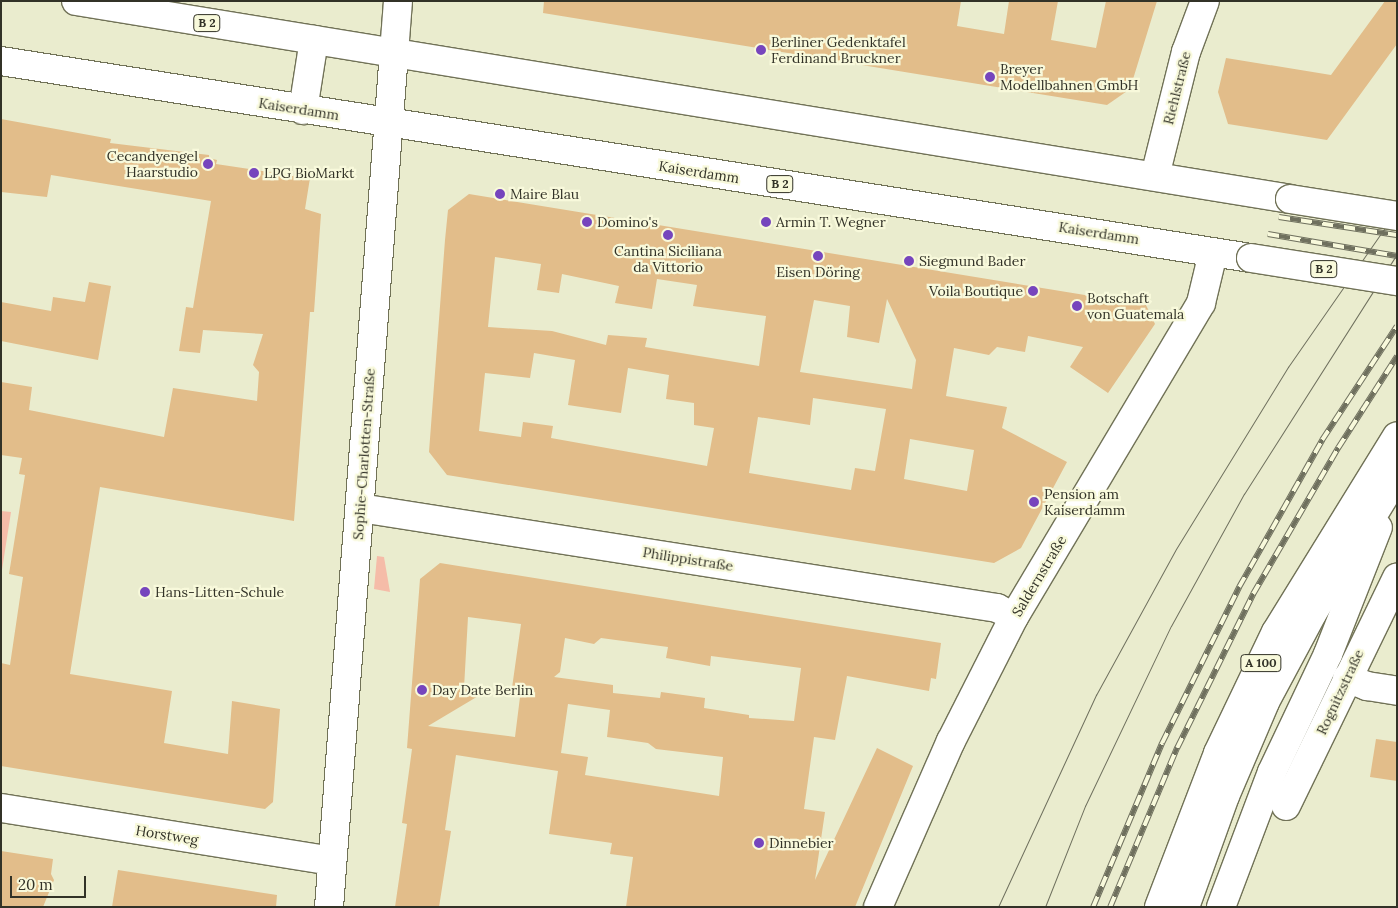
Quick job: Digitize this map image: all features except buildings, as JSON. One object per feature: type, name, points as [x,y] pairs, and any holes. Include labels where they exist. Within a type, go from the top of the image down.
[{"type":"main road","name":"B 2","points":[[76,1],[1397,216]]},
{"type":"main road","name":"Sophie-Charlotten-Straße","points":[[330,907],[398,1]]},
{"type":"main road","name":"Riehlstraße","points":[[1155,176],[1186,52],[1205,1]]},
{"type":"main road","points":[[303,110],[314,40]]},
{"type":"main road","name":"Kaiserdamm","points":[[1,61],[389,124],[1397,281]]},
{"type":"main road","name":"Saldernstraße","points":[[878,907],[951,741],[1014,618],[1201,303],[1212,253]]},
{"type":"main road","name":"A 100","points":[[1159,907],[1218,752],[1276,632],[1397,436]]},
{"type":"main road","name":"A 100","points":[[1186,907],[1225,796],[1265,702],[1312,614],[1397,476]]},
{"type":"main road","points":[[1221,907],[1257,809],[1328,654],[1397,481]]},
{"type":"main road","name":"Philippistraße","points":[[360,508],[997,608],[1014,618]]},
{"type":"main road","name":"Rognitzstraße","points":[[1286,806],[1397,577]]},
{"type":"main road","points":[[1347,678],[1367,686],[1397,691]]},
{"type":"main road","name":"Horstweg","points":[[1,808],[332,862]]},
{"type":"shaded area","points":[[1,511],[11,512],[1,576]]},
{"type":"shaded area","points":[[377,556],[384,557],[390,592],[374,589]]},
{"type":"tram line","points":[[998,907],[1096,695],[1176,549],[1288,367],[1397,210]]},
{"type":"tram line","points":[[1045,907],[1085,806],[1171,626],[1244,494],[1397,254]]},
{"type":"railway","points":[[1279,217],[1397,235]]},
{"type":"railway","points":[[1268,234],[1397,256]]},
{"type":"railway","points":[[1093,907],[1162,743],[1239,587],[1322,440],[1397,326]]},
{"type":"railway","points":[[1110,907],[1177,748],[1253,594],[1338,448],[1397,356]]},
{"type":"place","name":"Berliner Gedenktafel Ferdinand Bruckner","points":[[761,50]]},
{"type":"place","name":"Breyer Modellbahnen GmbH","points":[[990,77]]},
{"type":"place","name":"Cecandyengel Haarstudio","points":[[208,164]]},
{"type":"place","name":"LPG BioMarkt","points":[[254,173]]},
{"type":"place","name":"Maire Blau","points":[[500,194]]},
{"type":"place","name":"Domino's","points":[[587,222]]},
{"type":"place","name":"Armin T. Wegner","points":[[766,222]]},
{"type":"place","name":"Cantina Siciliana da Vittorio","points":[[668,235]]},
{"type":"place","name":"Eisen Döring","points":[[818,256]]},
{"type":"place","name":"Siegmund Bader","points":[[909,261]]},
{"type":"place","name":"Voila Boutique","points":[[1033,291]]},
{"type":"place","name":"Botschaft von Guatemala","points":[[1077,306]]},
{"type":"place","name":"Pension am Kaiserdamm","points":[[1034,502]]},
{"type":"place","name":"Hans-Litten-Schule","points":[[145,592]]},
{"type":"place","name":"Day Date Berlin","points":[[422,690]]},
{"type":"place","name":"Dinnebier","points":[[759,843]]}]
